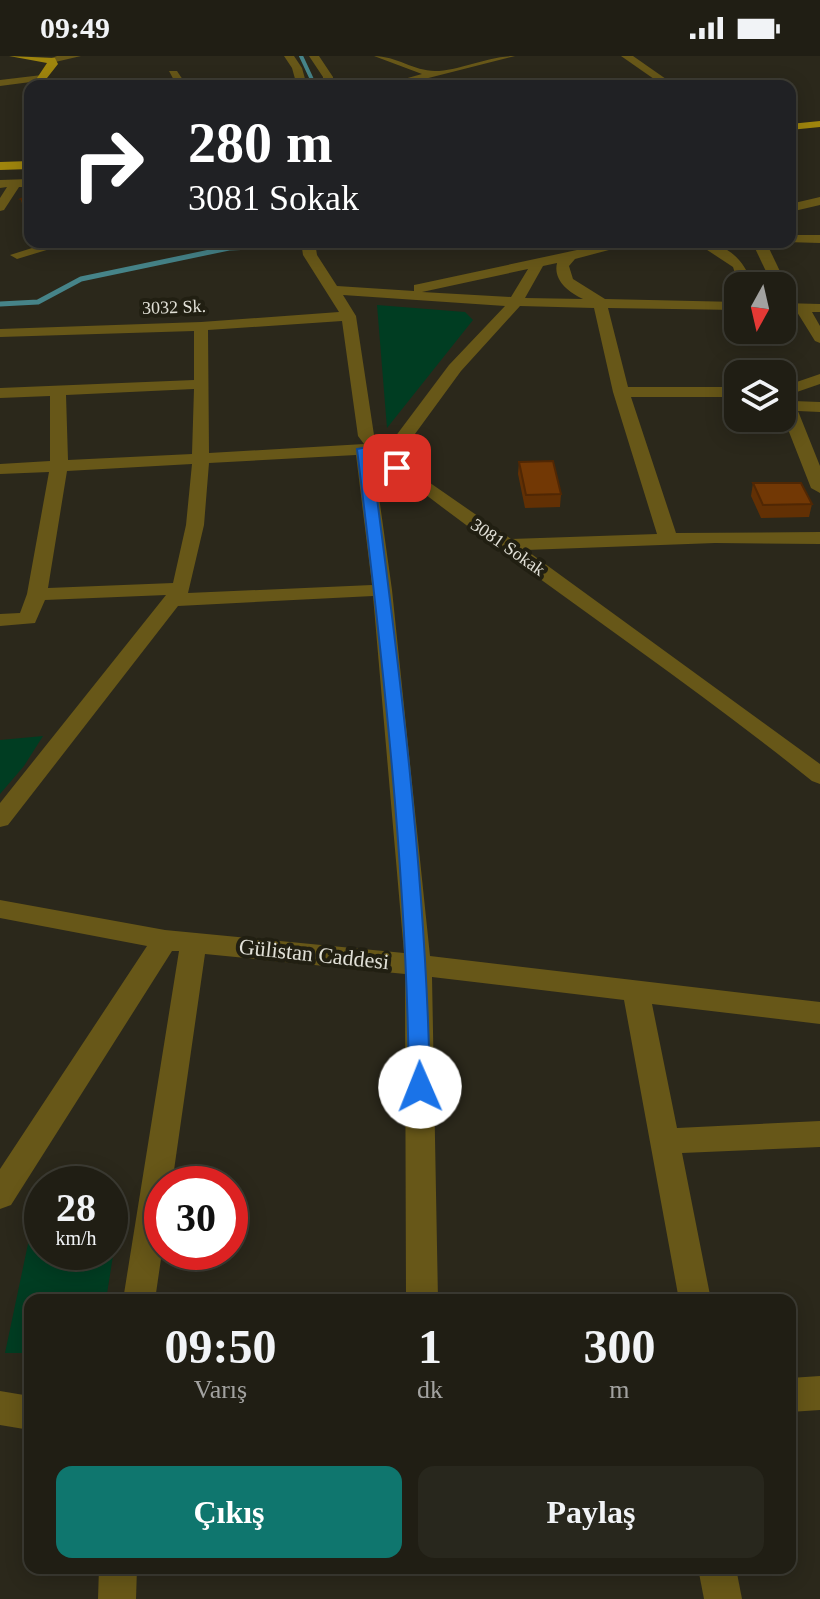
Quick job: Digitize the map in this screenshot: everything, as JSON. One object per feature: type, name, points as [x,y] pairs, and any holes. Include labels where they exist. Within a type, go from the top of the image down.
[{"type":"main road","points":[[14,56],[51,60],[53,64],[46,80]]},
{"type":"main road","points":[[796,126],[820,124]]},
{"type":"main road","points":[[0,165],[24,164]]},
{"type":"street","points":[[51,60],[76,56]]},
{"type":"street","points":[[289,56],[300,80]]},
{"type":"street","points":[[328,80],[315,57],[329,56]]},
{"type":"street","points":[[379,56],[433,74]]},
{"type":"street","points":[[408,80],[510,56]]},
{"type":"street","points":[[626,56],[662,80]]},
{"type":"street","points":[[173,73],[178,80]]},
{"type":"street","points":[[0,83],[24,82]]},
{"type":"street","points":[[0,184],[23,183]]},
{"type":"street","points":[[0,207],[23,183]]},
{"type":"street","points":[[796,206],[820,201]]},
{"type":"street","points":[[805,204],[820,211]]},
{"type":"street","points":[[796,239],[820,239]]},
{"type":"street","points":[[17,255],[43,248]]},
{"type":"street","name":"3081 Sokak","points":[[309,248],[310,255],[349,316],[370,449],[508,545],[820,776]]},
{"type":"street","points":[[389,294],[605,248]]},
{"type":"street","points":[[712,248],[739,265],[741,272]]},
{"type":"street","points":[[762,248],[773,272]]},
{"type":"street","points":[[570,256],[562,266],[568,285],[586,296],[623,304]]},
{"type":"street","points":[[0,469],[398,445],[455,368],[516,302],[538,263]]},
{"type":"street","points":[[335,290],[516,302],[724,306]]},
{"type":"street","points":[[600,304],[624,399],[668,538]]},
{"type":"street","points":[[796,308],[820,308]]},
{"type":"street","points":[[796,312],[820,338]]},
{"type":"street","name":"3032 Sk.","points":[[0,333],[201,326],[349,316]]},
{"type":"street","points":[[0,819],[178,594],[190,561],[201,458],[201,326]]},
{"type":"street","points":[[796,392],[820,379]]},
{"type":"street","points":[[0,393],[201,384]]},
{"type":"street","points":[[0,620],[28,619],[37,594],[59,466],[58,392]]},
{"type":"street","points":[[624,399],[724,393]]},
{"type":"street","points":[[624,399],[724,405]]},
{"type":"street","points":[[796,402],[820,407]]},
{"type":"street","points":[[796,429],[820,488]]},
{"type":"street","points":[[370,449],[418,965],[422,1294]]},
{"type":"street","points":[[508,545],[668,538],[820,538]]},
{"type":"street","points":[[37,594],[382,590]]},
{"type":"street","name":"Gülistan Caddesi","points":[[0,909],[180,941],[418,965],[820,1013]]},
{"type":"street","points":[[0,1195],[180,941]]},
{"type":"street","points":[[140,1294],[180,941]]},
{"type":"street","points":[[636,991],[694,1294]]},
{"type":"street","points":[[664,1141],[820,1134]]},
{"type":"street","points":[[796,1395],[820,1393]]},
{"type":"street","points":[[0,1408],[24,1412]]},
{"type":"street","points":[[117,1599],[118,1574]]},
{"type":"street","points":[[718,1574],[723,1599]]},
{"type":"green space","points":[[377,305],[465,312],[473,320],[387,428]]},
{"type":"green space","points":[[43,736],[24,766],[0,794],[0,740]]},
{"type":"green space","points":[[24,1263],[24,1270],[111,1270],[107,1294],[24,1294],[24,1353],[5,1353]]},
{"type":"building","points":[[553,461],[561,494],[526,495],[519,462]]},
{"type":"building","points":[[753,483],[801,483],[812,504],[763,505]]},
{"type":"waterway","points":[[301,56],[312,80]]},
{"type":"waterway","points":[[0,304],[38,302],[81,279],[229,248]]},
{"type":"route","points":[[397,468],[377,449],[364,449],[382,590],[418,965],[420,1087]]}]
